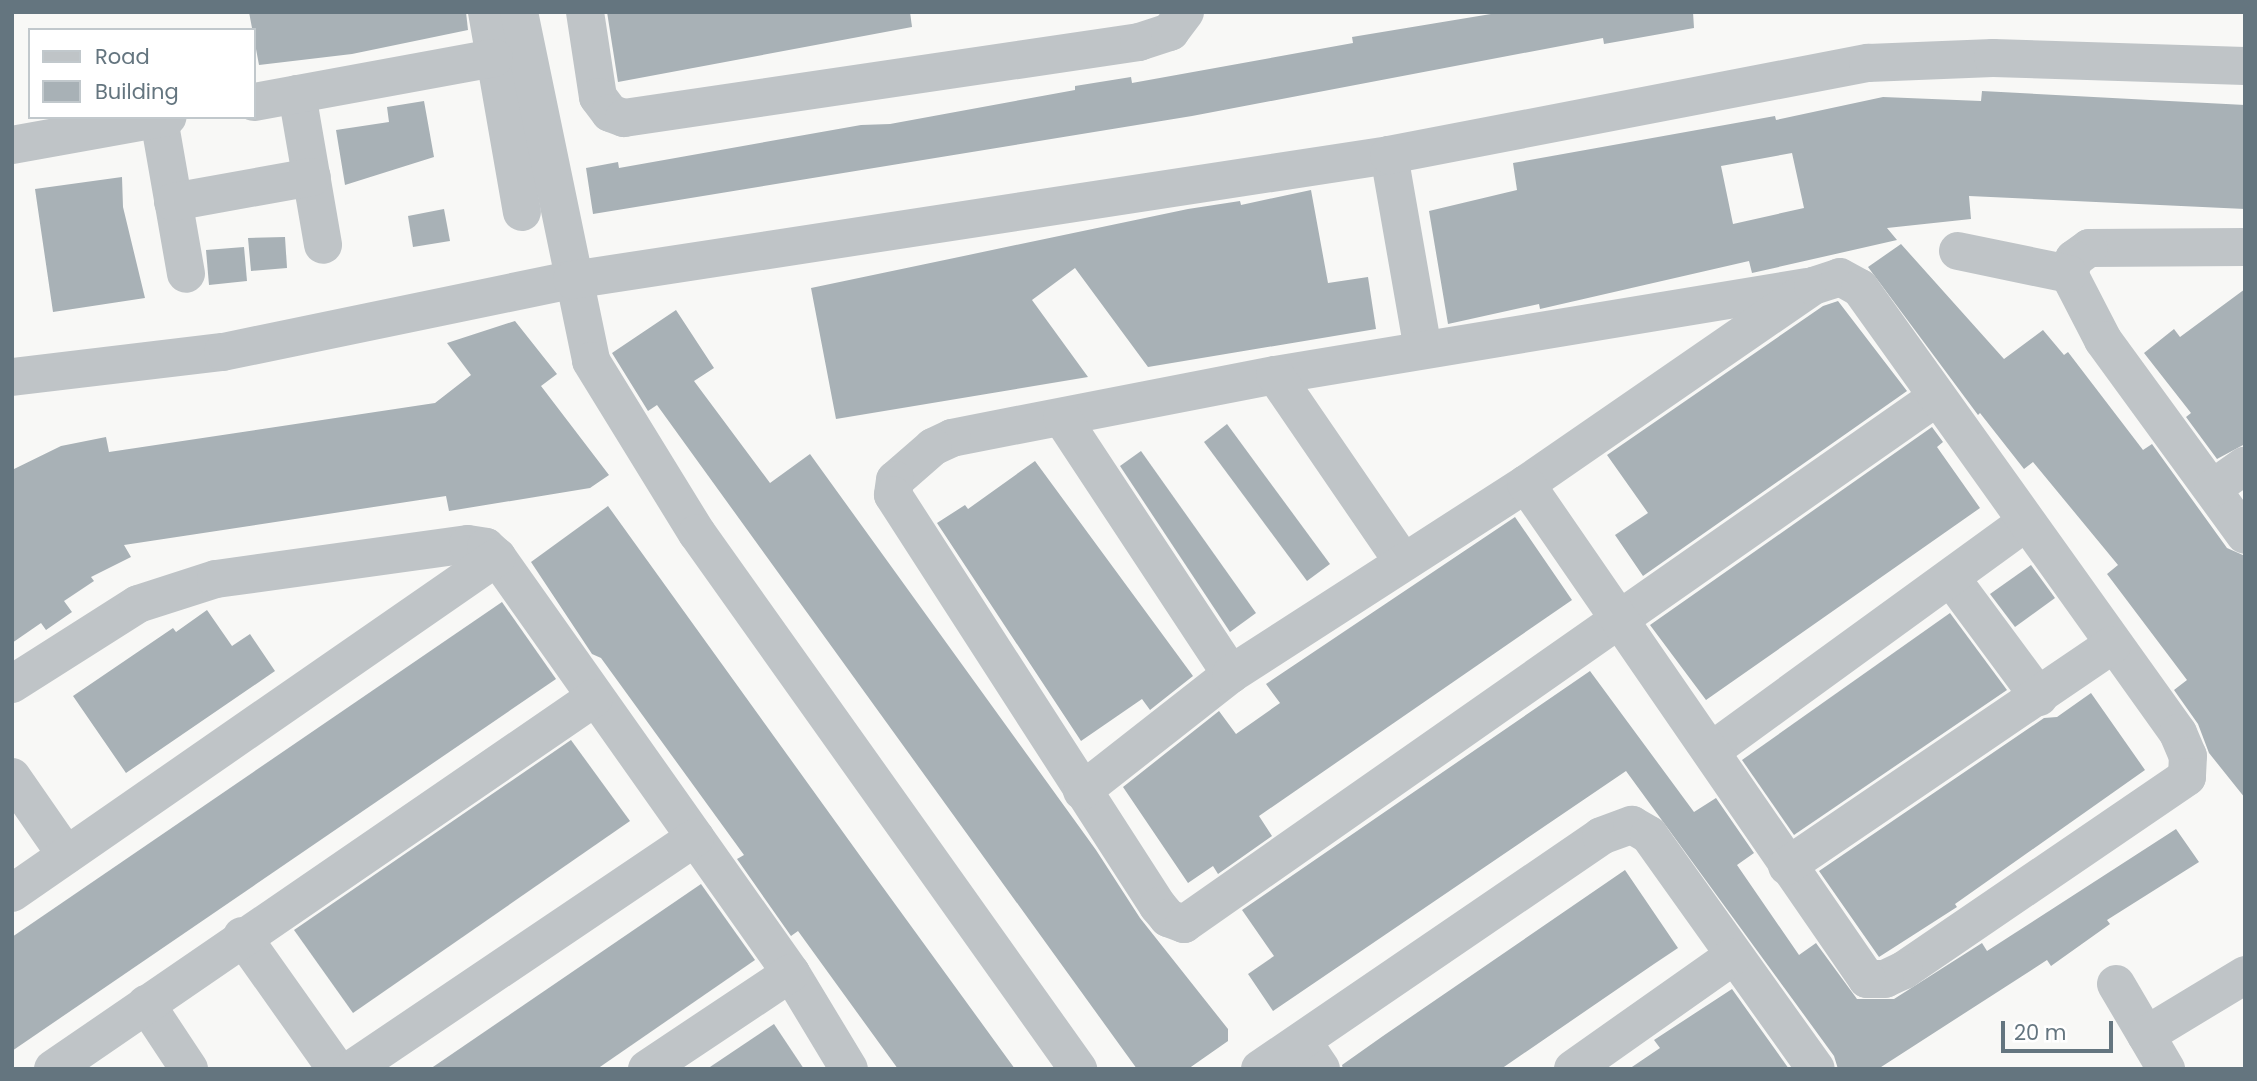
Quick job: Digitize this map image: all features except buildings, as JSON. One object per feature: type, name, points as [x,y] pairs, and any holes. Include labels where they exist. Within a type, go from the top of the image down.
[{"type":"street","points":[[487,12],[522,212]]},
{"type":"street","points":[[519,12],[572,280],[591,361],[697,533],[1078,1069]]},
{"type":"street","points":[[585,12],[598,97],[610,113],[624,118],[1139,42],[1170,32],[1185,12]]},
{"type":"street","points":[[256,102],[494,58]]},
{"type":"street","points":[[12,401],[29,373],[223,352],[572,280],[1389,156],[1905,58],[2245,66]]},
{"type":"street","points":[[297,94],[323,245]]},
{"type":"street","points":[[12,145],[157,119]]},
{"type":"street","points":[[163,119],[173,202],[186,274]]},
{"type":"street","points":[[1389,156],[1423,349]]},
{"type":"street","points":[[173,202],[312,177]]},
{"type":"street","points":[[2245,247],[2089,248],[2074,259],[2069,274],[2103,340],[2245,535]]},
{"type":"street","points":[[1958,251],[2069,274]]},
{"type":"street","points":[[1526,484],[1621,616],[1858,973],[1867,979],[1885,979],[2150,806],[2187,777],[2188,756],[2178,733],[2112,645],[2026,522],[1937,397],[1854,281],[1840,277],[1813,286],[1275,375],[942,442],[895,480],[893,495],[1158,906],[1168,918],[1184,924],[1621,616],[1937,397]]},
{"type":"street","points":[[1082,791],[1231,674],[1526,484],[1813,286]]},
{"type":"street","points":[[1275,375],[1403,562]]},
{"type":"street","points":[[1062,418],[1231,674]]},
{"type":"street","points":[[2213,488],[2245,466]]},
{"type":"street","points":[[1711,751],[2026,522]]},
{"type":"street","points":[[12,684],[138,604],[216,579],[468,544],[486,547],[497,557],[594,698],[791,973],[849,1069]]},
{"type":"street","points":[[12,893],[497,557]]},
{"type":"street","points":[[1951,578],[2039,697]]},
{"type":"street","points":[[1787,866],[2112,645]]},
{"type":"street","points":[[53,1069],[242,936],[594,698]]},
{"type":"street","points":[[12,777],[66,855]]},
{"type":"street","points":[[1260,1069],[1312,1055],[1601,836],[1624,827],[1647,832],[1732,957],[1816,1069]]},
{"type":"street","points":[[352,1069],[695,838]]},
{"type":"street","points":[[242,936],[336,1069]]},
{"type":"street","points":[[1573,1069],[1732,957]]},
{"type":"street","points":[[647,1069],[791,973]]},
{"type":"street","points":[[2146,1035],[2245,975]]},
{"type":"street","points":[[2116,984],[2166,1069]]},
{"type":"street","points":[[146,1004],[189,1069]]}]
